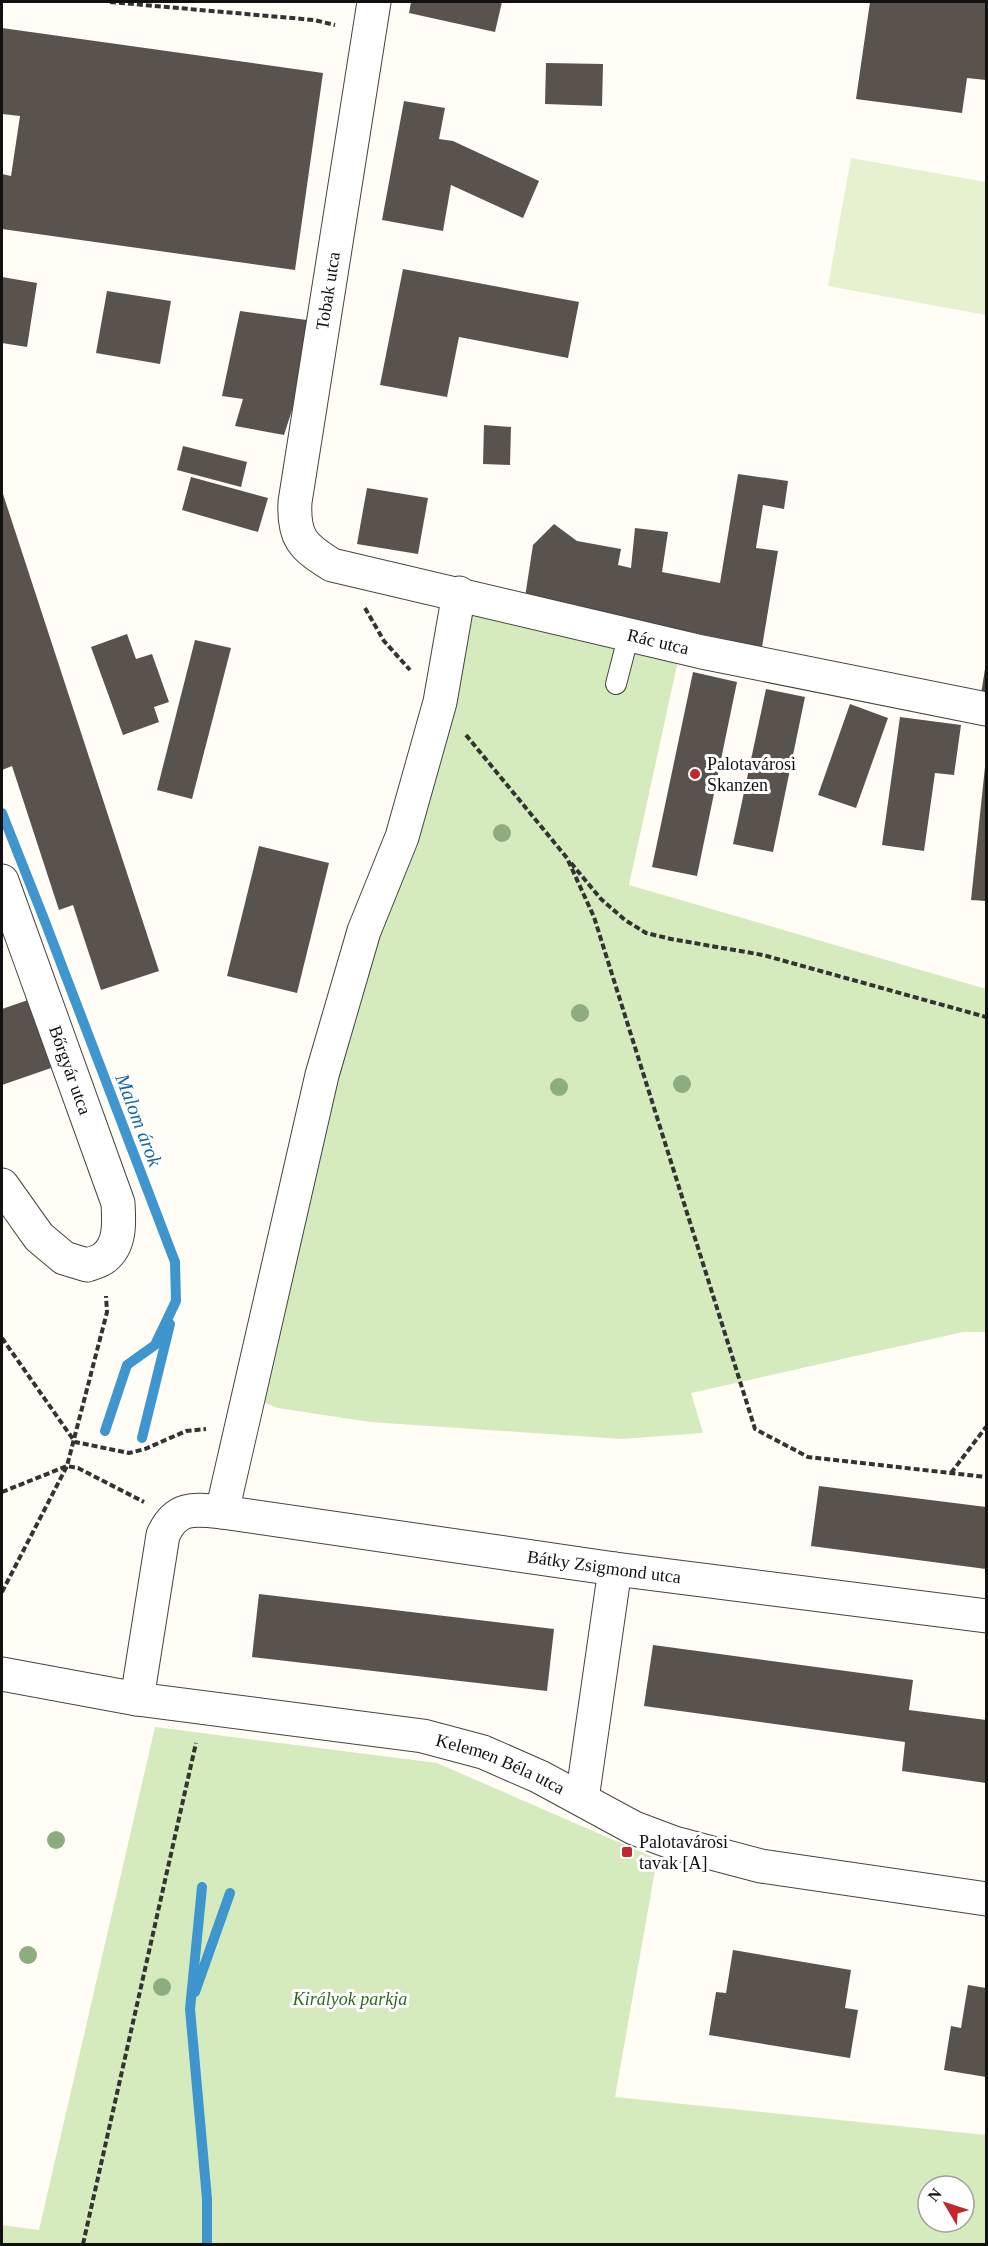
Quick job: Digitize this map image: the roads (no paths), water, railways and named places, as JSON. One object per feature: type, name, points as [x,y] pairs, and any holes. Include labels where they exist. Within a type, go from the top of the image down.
[{"type":"street","name":"Tobak utca","points":[[339,567],[312,553],[301,539],[294,522],[295,502],[374,2]]},
{"type":"street","name":"Rác utca","points":[[339,567],[459,593],[702,652],[987,709]]},
{"type":"street","points":[[222,1512],[325,1065],[364,932],[402,837],[440,702],[459,593]]},
{"type":"street","name":"Bőrgyár utca","points":[[2,881],[118,1203],[119,1230],[113,1246],[105,1258],[87,1265],[64,1258],[39,1237],[2,1185]]},
{"type":"street","name":"Bátky Zsigmond utca","points":[[137,1699],[163,1535],[174,1517],[194,1509],[615,1569],[987,1616]]},
{"type":"street","points":[[582,1799],[615,1569]]},
{"type":"street","name":"Kelemen Béla utca","points":[[2,1674],[137,1699],[423,1736],[483,1752],[540,1777],[634,1828],[664,1840],[762,1866],[987,1899]]},
{"type":"lane","points":[[616,684],[629,634]]},
{"type":"waterway","name":"Malom árok","points":[[2,813],[175,1262],[176,1301],[155,1345],[127,1365],[105,1431]]},
{"type":"waterway","points":[[142,1438],[170,1324]]},
{"type":"waterway","points":[[202,1887],[190,2009],[207,2199],[207,2244]]},
{"type":"waterway","points":[[195,1992],[230,1893]]},
{"type":"place","name":"Palotavárosi Skanzen","points":[[695,774]]},
{"type":"place","name":"Palotavárosi tavak [A]","points":[[627,1852]]},
{"type":"park label","name":"Királyok parkja","points":[[350,1999]]}]
